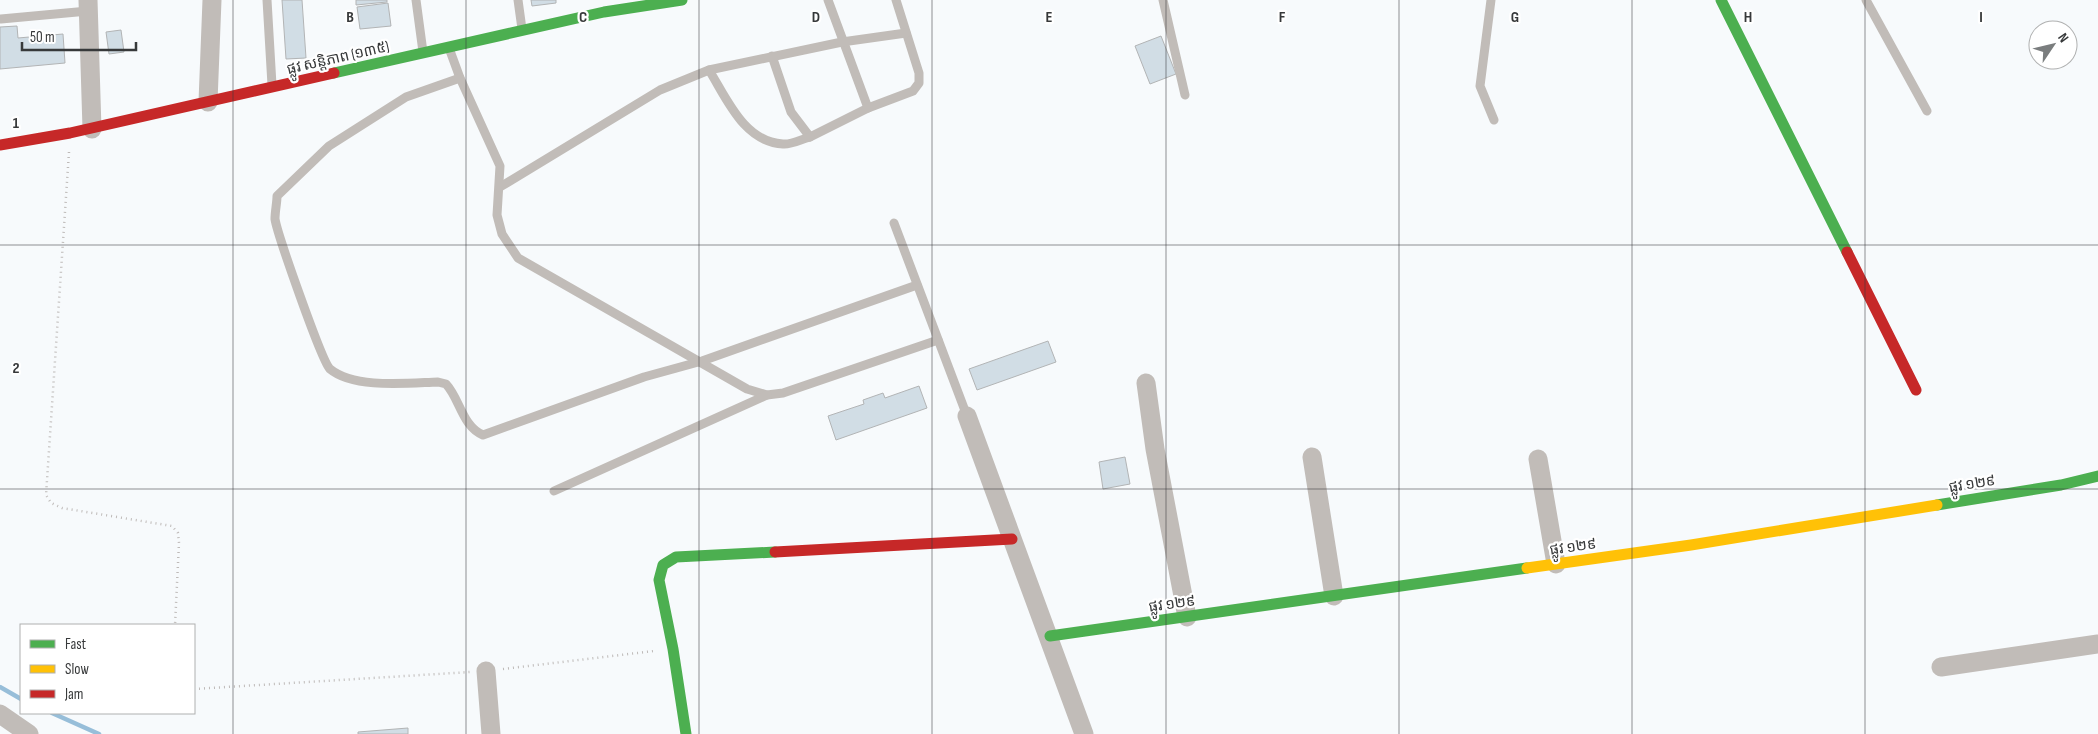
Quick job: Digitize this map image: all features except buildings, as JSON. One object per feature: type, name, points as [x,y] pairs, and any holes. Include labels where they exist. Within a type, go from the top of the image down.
[{"type":"street","points":[[208,102],[212,0]]},
{"type":"street","name":"ផ្លូវ សន្តិភាព (១៣៥)","points":[[0,145],[70,134],[613,10],[682,0]]},
{"type":"street","points":[[1721,0],[1916,390]]},
{"type":"street","points":[[88,5],[92,129]]},
{"type":"street","points":[[1146,383],[1155,449],[1187,616]]},
{"type":"street","points":[[967,416],[1050,636],[1084,734]]},
{"type":"street","points":[[1312,457],[1334,596]]},
{"type":"street","points":[[1538,459],[1556,564]]},
{"type":"street","name":"ផ្លូវ ១២៩","points":[[1050,636],[1701,543],[2012,493],[2098,476]]},
{"type":"street","points":[[686,734],[673,648],[659,580],[663,565],[676,557],[1012,539]]},
{"type":"street","points":[[1941,667],[2098,644]]},
{"type":"street","points":[[486,671],[491,734]]},
{"type":"street","points":[[0,714],[29,734]]},
{"type":"lane","points":[[268,0],[272,88]]},
{"type":"lane","points":[[416,0],[423,54]]},
{"type":"lane","points":[[518,0],[522,31]]},
{"type":"lane","points":[[828,0],[868,108]]},
{"type":"lane","points":[[709,70],[740,120],[760,139],[784,145],[810,137],[868,108],[913,91],[919,83],[919,73],[896,0]]},
{"type":"lane","points":[[1163,0],[1185,95]]},
{"type":"lane","points":[[1491,0],[1480,86],[1494,120]]},
{"type":"lane","points":[[1866,0],[1927,111]]},
{"type":"lane","points":[[2,19],[88,5]]},
{"type":"lane","points":[[500,187],[660,90],[709,70],[842,42],[906,33]]},
{"type":"lane","points":[[449,48],[460,78],[500,166],[497,215],[502,234],[518,258],[702,361],[747,389],[767,395]]},
{"type":"lane","points":[[772,56],[791,112],[810,137]]},
{"type":"lane","points":[[460,78],[406,97],[329,146],[278,196],[275,219],[317,345],[328,368],[342,376],[376,384],[438,382],[446,384],[467,421],[475,432],[482,435],[644,377],[702,361],[917,285]]},
{"type":"lane","points":[[894,223],[967,416]]},
{"type":"lane","points":[[554,491],[767,395],[783,393],[938,340]]},
{"type":"path","points":[[70,134],[46,495],[51,503],[62,508],[172,526],[178,533],[179,543],[174,624]]},
{"type":"path","points":[[195,689],[486,671],[673,648]]},
{"type":"waterway","points":[[0,687],[20,698]]},
{"type":"waterway","points":[[54,714],[99,734]]},
{"type":"traffic: fast","points":[[334,73],[604,12],[682,0]]},
{"type":"traffic: fast","points":[[1721,0],[1847,252]]},
{"type":"traffic: fast","points":[[1937,505],[2061,485],[2098,476]]},
{"type":"traffic: fast","points":[[686,734],[673,649],[659,580],[663,565],[676,557],[775,552]]},
{"type":"traffic: fast","points":[[1050,636],[1527,568]]},
{"type":"traffic: slow","points":[[1527,568],[1691,545],[1937,505]]},
{"type":"traffic: jam","points":[[0,145],[70,133],[334,73]]},
{"type":"traffic: jam","points":[[1847,252],[1916,390]]},
{"type":"traffic: jam","points":[[775,552],[1012,539]]}]
